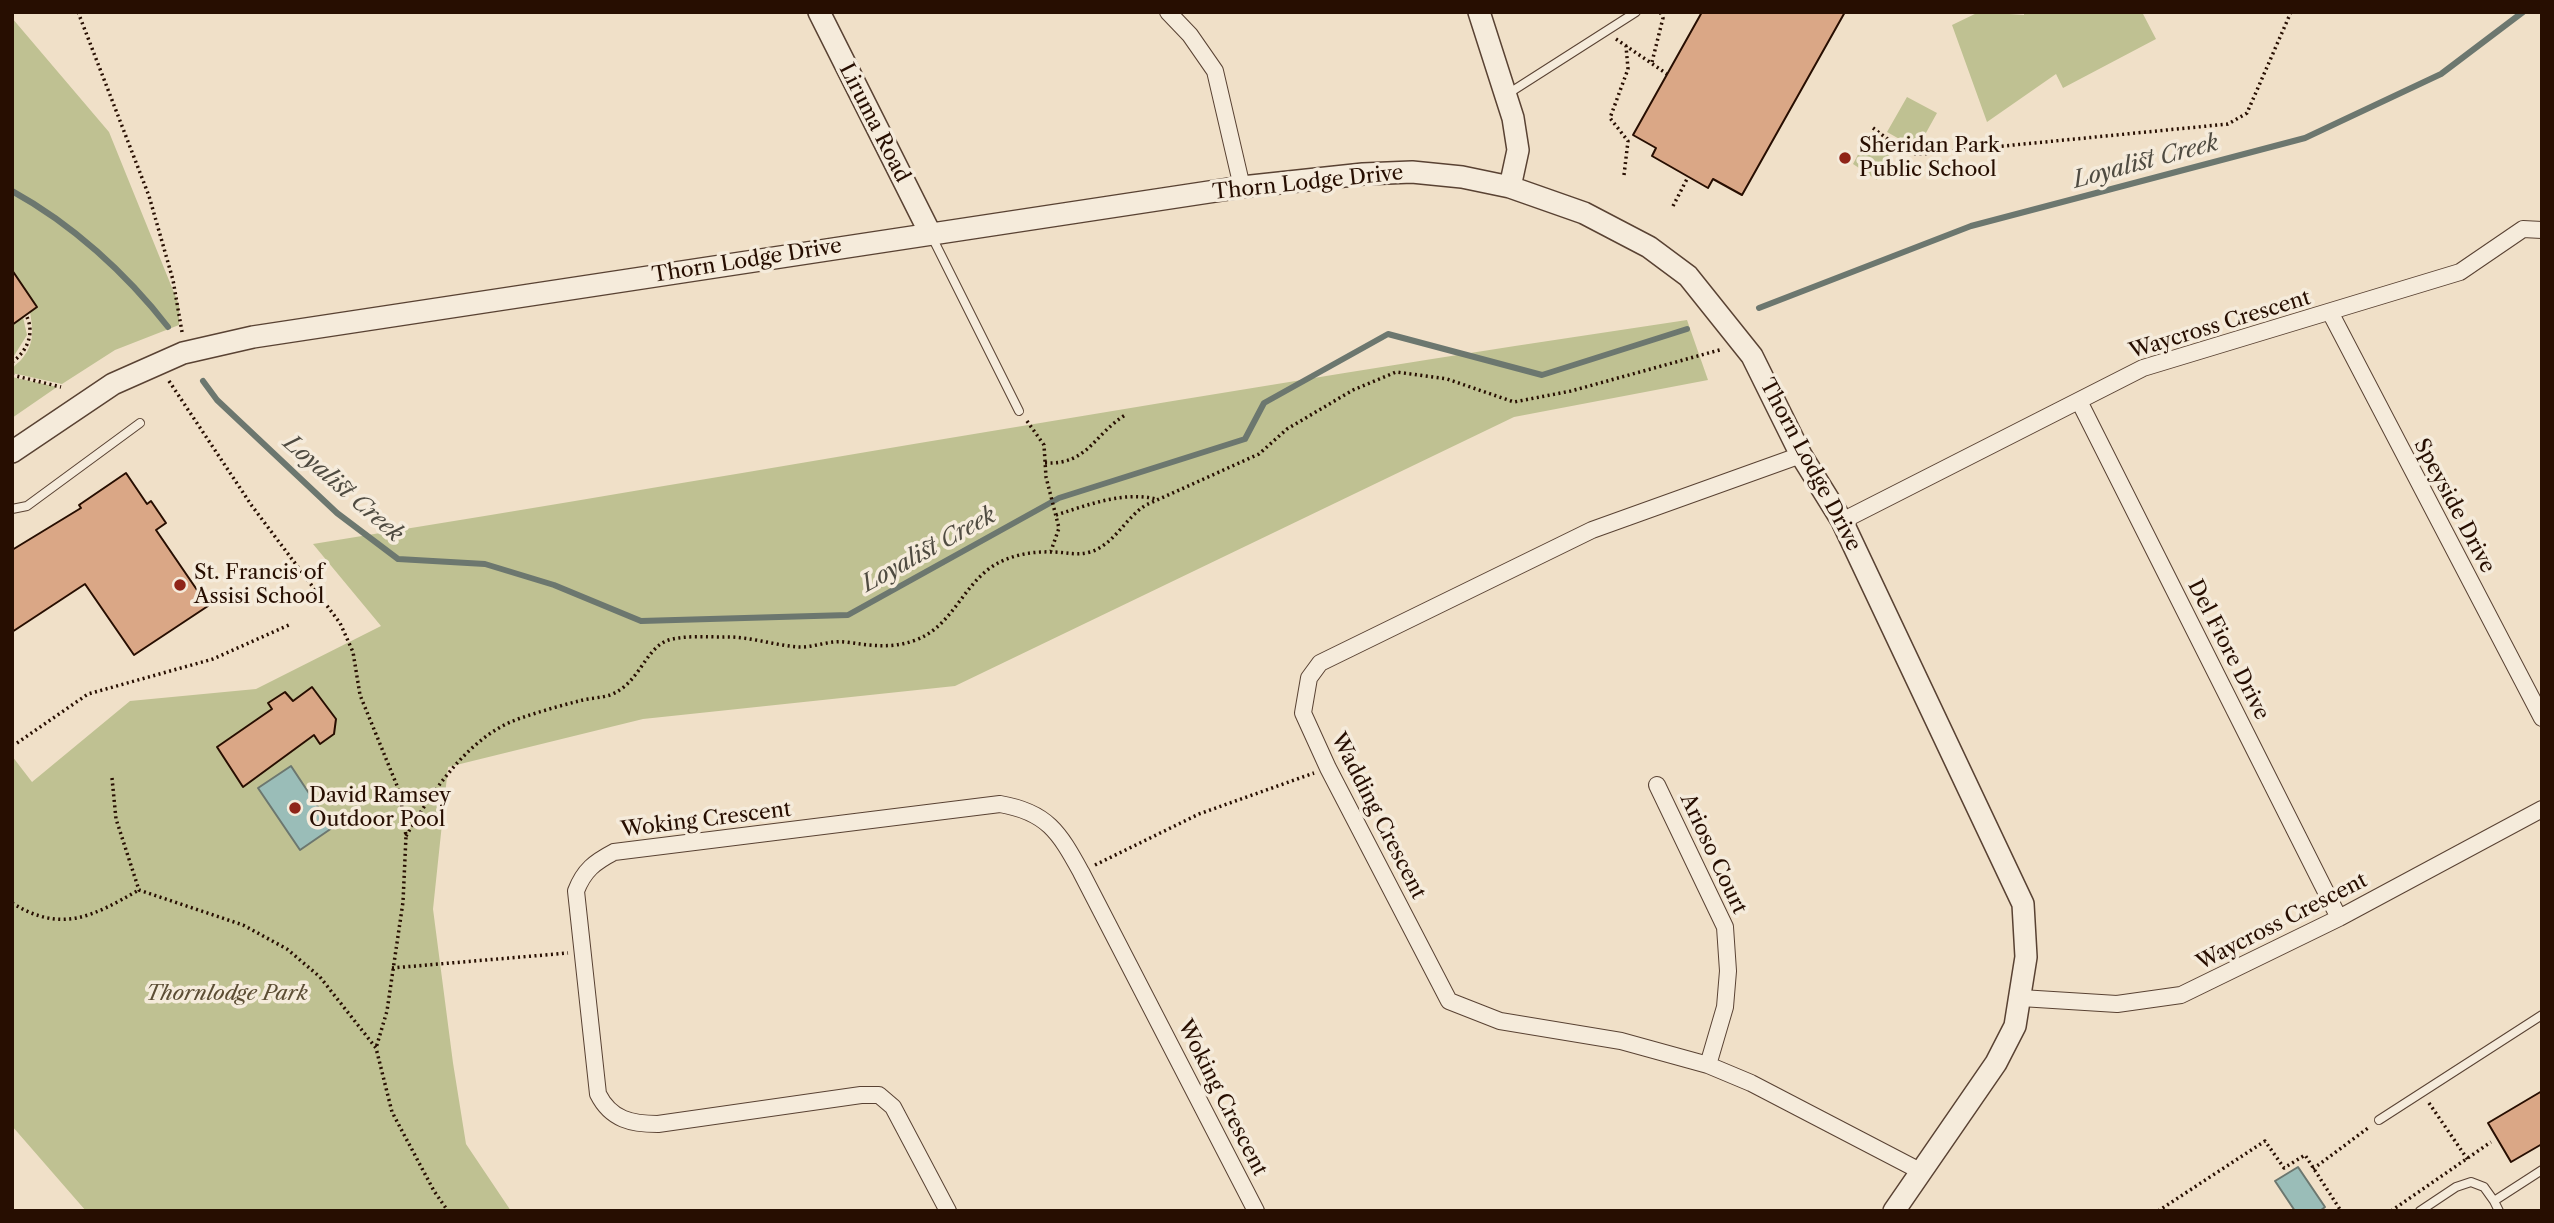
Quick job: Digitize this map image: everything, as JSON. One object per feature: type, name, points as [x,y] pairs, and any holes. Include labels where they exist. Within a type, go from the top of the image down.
[{"type":"street","name":"Liruma Road","points":[[819,12],[930,233]]},
{"type":"street","points":[[1168,12],[1190,35],[1215,71],[1242,187]]},
{"type":"street","points":[[1479,12],[1506,95],[1518,150],[1510,187]]},
{"type":"street","name":"Thorn Lodge Drive","points":[[12,452],[96,393],[183,353],[253,337],[930,233],[1242,187],[1363,174],[1412,172],[1462,177],[1510,187],[1584,213],[1649,247],[1688,276],[1752,356],[1801,455],[1842,522],[2023,904],[2026,957],[2015,1026],[1996,1063],[1894,1211]]},
{"type":"street","name":"Waycross Crescent","points":[[1842,522],[2143,368],[2460,272],[2523,229],[2542,230]]},
{"type":"street","name":"Speyside Drive","points":[[2330,313],[2542,718]]},
{"type":"street","name":"Del Fiore Drive","points":[[2079,401],[2339,918]]},
{"type":"street","name":"Wadding Crescent","points":[[1801,455],[1592,530],[1320,663],[1309,678],[1303,713],[1328,768],[1449,1000],[1500,1021],[1621,1041],[1708,1065],[1751,1083],[1922,1172]]},
{"type":"street","name":"Arioso Court","points":[[1657,785],[1725,927],[1728,971],[1725,1007],[1708,1065]]},
{"type":"street","name":"Woking Crescent","points":[[948,1211],[893,1107],[879,1096],[860,1095],[658,1124],[631,1124],[605,1109],[598,1094],[576,891],[582,874],[596,861],[614,852],[1000,804],[1017,807],[1044,819],[1060,834],[1081,872],[1256,1211]]},
{"type":"street","name":"Waycross Crescent","points":[[2021,998],[2117,1004],[2181,995],[2339,918],[2542,809]]},
{"type":"lane","points":[[1506,95],[1636,12]]},
{"type":"lane","points":[[930,233],[1019,411]]},
{"type":"lane","points":[[12,509],[27,506],[140,423]]},
{"type":"lane","points":[[2379,1120],[2542,1015]]},
{"type":"lane","points":[[2494,1201],[2542,1170]]},
{"type":"lane","points":[[2420,1211],[2456,1187],[2471,1182],[2484,1187],[2499,1211]]},
{"type":"path","points":[[78,12],[149,196],[173,280],[182,329],[183,353]]},
{"type":"path","points":[[1652,62],[1663,18],[1660,12]]},
{"type":"path","points":[[1873,128],[1906,153],[1922,154],[2228,124],[2247,113],[2291,12]]},
{"type":"path","points":[[1605,32],[1667,74]]},
{"type":"path","points":[[1624,175],[1628,141],[1610,118],[1628,69],[1626,46]]},
{"type":"path","points":[[1673,206],[1688,177]]},
{"type":"path","points":[[12,362],[27,345],[30,335],[26,314]]},
{"type":"path","points":[[406,835],[433,791],[482,740],[514,720],[571,703],[611,695],[640,672],[653,649],[668,640],[728,636],[801,647],[842,641],[878,648],[913,641],[934,630],[950,616],[980,576],[992,566],[1011,556],[1051,551],[1080,555],[1094,551],[1115,536],[1131,515],[1259,454],[1287,429],[1353,390],[1396,372],[1447,379],[1514,402],[1571,391],[1743,344]]},
{"type":"path","points":[[159,363],[179,400],[230,474],[340,623],[353,652],[360,695],[400,793],[406,835],[402,902],[387,1012],[376,1048]]},
{"type":"path","points":[[12,375],[61,387]]},
{"type":"path","points":[[1019,411],[1044,445],[1046,477],[1059,528],[1051,551]]},
{"type":"path","points":[[1045,463],[1063,464],[1086,453],[1111,424],[1127,414]]},
{"type":"path","points":[[1056,515],[1115,499],[1144,496],[1159,500]]},
{"type":"path","points":[[18,743],[88,694],[213,659],[291,624]]},
{"type":"path","points":[[1081,872],[1199,814],[1328,768]]},
{"type":"path","points":[[112,778],[116,819],[139,890]]},
{"type":"path","points":[[12,903],[34,916],[65,920],[93,916],[139,890],[243,925],[286,948],[320,977],[376,1048],[392,1112],[434,1191],[448,1211]]},
{"type":"path","points":[[392,968],[583,952]]},
{"type":"path","points":[[2422,1093],[2468,1160]]},
{"type":"path","points":[[2314,1169],[2379,1120]]},
{"type":"path","points":[[2158,1211],[2265,1140],[2284,1168],[2305,1155],[2341,1211]]},
{"type":"path","points":[[2391,1211],[2491,1142]]},
{"type":"green space","points":[[1979,12],[2024,15],[2024,12],[2142,12],[2156,39],[2063,88],[2056,74],[1987,122],[1952,25]]},
{"type":"green space","points":[[12,18],[109,132],[179,305],[179,325],[115,350],[62,384],[12,373],[31,343],[30,312],[37,307],[12,276]]},
{"type":"green space","points":[[1907,97],[1937,113],[1917,149],[1887,132]]},
{"type":"green space","points":[[1868,136],[1888,150],[1890,158],[1877,180],[1853,164]]},
{"type":"green space","points":[[23,317],[27,335],[12,359],[12,320]]},
{"type":"green space","name":"Thornlodge Park","points":[[1687,320],[1708,380],[1514,417],[955,686],[643,719],[448,767],[433,909],[453,1063],[466,1144],[511,1211],[86,1211],[12,1126],[12,756],[32,782],[130,701],[256,689],[381,626],[313,544],[1171,401]]},
{"type":"green space","points":[[12,377],[57,387],[12,418]]},
{"type":"water","name":"David Ramsey Outdoor Pool","points":[[291,766],[332,828],[300,850],[258,788]]},
{"type":"water","points":[[2298,1167],[2325,1207],[2320,1211],[2295,1211],[2275,1181]]},
{"type":"building","points":[[1702,12],[1845,12],[1742,195],[1713,179],[1708,188],[1652,156],[1656,148],[1633,135]]},
{"type":"building","points":[[12,270],[37,307],[12,325]]},
{"type":"building","points":[[126,473],[147,504],[151,501],[166,523],[156,530],[208,606],[134,655],[85,584],[12,632],[12,550],[81,508],[79,505]]},
{"type":"building","points":[[312,687],[336,719],[334,734],[320,744],[314,735],[243,787],[217,747],[272,709],[268,703],[285,692],[293,701]]},
{"type":"building","points":[[2542,1091],[2542,1144],[2511,1162],[2488,1123]]},
{"type":"waterway","name":"Loyalist Creek","points":[[1759,308],[1971,226],[2305,138],[2441,74],[2523,12]]},
{"type":"waterway","name":"Loyalist Creek","points":[[12,191],[56,219],[97,251],[168,327]]},
{"type":"waterway","name":"Loyalist Creek","points":[[203,381],[217,400],[337,513],[398,559],[485,564],[554,585],[641,621],[848,615],[1059,498],[1245,439],[1264,403],[1388,334],[1542,375],[1687,329]]},
{"type":"place","name":"Sheridan Park Public School","points":[[1845,158]]},
{"type":"place","name":"St. Francis of Assisi School","points":[[180,585]]},
{"type":"place","name":"David Ramsey Outdoor Pool","points":[[295,808]]}]
